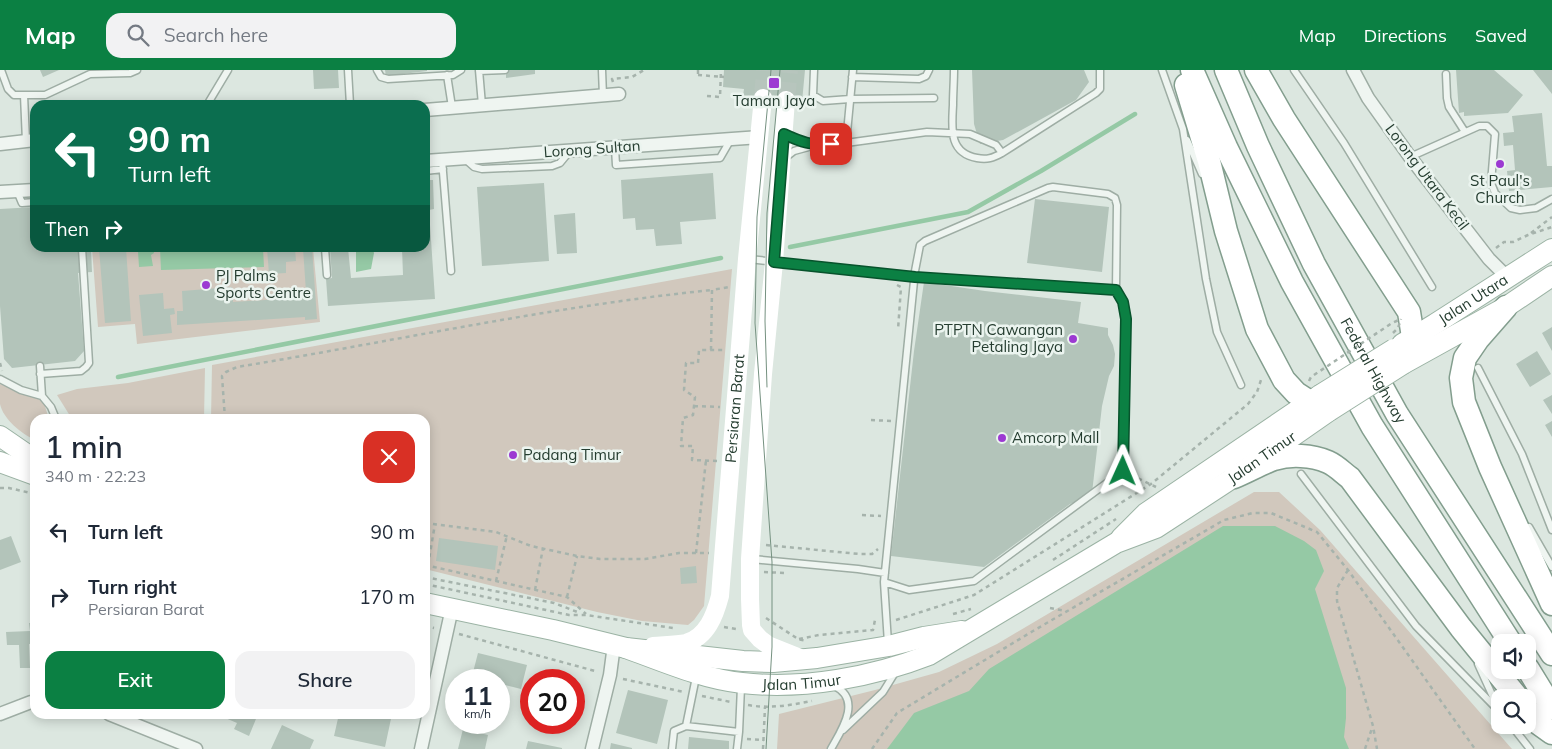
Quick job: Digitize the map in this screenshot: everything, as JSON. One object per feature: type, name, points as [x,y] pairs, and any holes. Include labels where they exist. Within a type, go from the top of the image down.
[{"type":"highway","points":[[1181,70],[1209,161],[1226,231],[1257,329],[1284,380],[1296,393],[1317,397]]},
{"type":"highway","name":"Federal Highway","points":[[1192,70],[1226,147],[1292,282],[1362,409],[1505,634]]},
{"type":"highway","name":"Federal Highway","points":[[1226,70],[1258,146],[1314,264],[1397,414],[1552,654]]},
{"type":"highway","points":[[1262,74],[1284,119],[1409,312],[1407,328]]},
{"type":"highway","points":[[1506,307],[1478,339],[1465,358],[1461,378],[1464,402],[1490,467],[1552,604]]},
{"type":"highway","points":[[1234,477],[1274,459],[1286,457],[1316,458],[1337,467],[1350,478],[1461,628],[1511,689]]},
{"type":"highway","points":[[1534,679],[1552,708]]},
{"type":"highway","points":[[1536,720],[1552,733]]},
{"type":"main road","name":"Jalan Utara","points":[[1398,357],[1407,328],[1508,278],[1552,249]]},
{"type":"main road","name":"Jalan Utara","points":[[1398,357],[1506,307],[1552,276]]},
{"type":"main road","name":"Jalan Timur","points":[[1116,543],[1146,513],[1317,397],[1398,357]]},
{"type":"main road","name":"Jalan Timur","points":[[430,604],[553,630],[620,647],[696,673],[742,683],[786,685],[818,691],[929,655],[1116,543],[1156,528],[1234,477],[1317,397]]},
{"type":"main road","points":[[0,436],[30,457]]},
{"type":"main road","points":[[0,462],[30,473]]},
{"type":"main road","points":[[0,477],[30,482]]},
{"type":"main road","name":"Jalan Timur","points":[[620,647],[743,661],[773,662],[809,651],[818,658],[971,629]]},
{"type":"street","name":"Lorong Utara Kecil","points":[[1353,70],[1368,98],[1410,157],[1489,260],[1508,278]]},
{"type":"street","points":[[430,109],[619,94]]},
{"type":"street","name":"Persiaran Barat","points":[[620,647],[686,643],[698,637],[705,631],[714,615],[720,596],[762,98]]},
{"type":"street","name":"Persiaran Barat","points":[[786,100],[774,262],[763,374],[755,565],[750,599],[751,625],[752,630],[768,645],[809,651]]},
{"type":"street","name":"Lorong Sultan","points":[[430,163],[442,165],[464,159],[760,137]]},
{"type":"street","points":[[1,144],[30,140]]},
{"type":"street","points":[[1,192],[30,190]]},
{"type":"street","points":[[430,708],[452,608]]},
{"type":"street","points":[[592,749],[610,675],[620,647]]},
{"type":"street","points":[[0,714],[30,702]]},
{"type":"street","points":[[121,719],[196,749]]},
{"type":"street","points":[[421,749],[428,719]]},
{"type":"lane","points":[[1,70],[8,89],[14,95],[24,96],[45,95],[90,74],[130,73],[137,70]]},
{"type":"lane","points":[[210,100],[228,70]]},
{"type":"lane","points":[[348,70],[350,100]]},
{"type":"lane","points":[[377,70],[380,77],[388,79],[457,74],[461,70]]},
{"type":"lane","points":[[482,105],[479,71],[505,70]]},
{"type":"lane","points":[[602,70],[603,96]]},
{"type":"lane","points":[[814,70],[813,95],[823,101],[934,98]]},
{"type":"lane","points":[[846,143],[852,73],[919,79],[926,76],[929,70]]},
{"type":"lane","points":[[954,70],[952,134],[958,148],[970,157],[986,160],[1002,153],[1096,93],[1100,89],[1100,70]]},
{"type":"lane","points":[[1162,70],[1204,180]]},
{"type":"lane","points":[[1294,70],[1344,143],[1432,287]]},
{"type":"lane","points":[[1446,74],[1446,98],[1449,108],[1465,132]]},
{"type":"lane","points":[[448,75],[452,107]]},
{"type":"lane","points":[[24,96],[30,134]]},
{"type":"lane","points":[[1410,157],[1479,126],[1487,126],[1495,134],[1491,183],[1495,193],[1511,208],[1520,210],[1536,208],[1552,199]]},
{"type":"lane","points":[[1183,129],[1206,279],[1217,332],[1241,385]]},
{"type":"lane","points":[[781,164],[794,151],[816,145],[846,143],[927,132],[970,134],[996,144],[1002,153]]},
{"type":"lane","points":[[784,134],[796,140],[816,145]]},
{"type":"lane","points":[[615,148],[616,165],[720,158],[731,139]]},
{"type":"lane","points":[[430,169],[442,165],[451,271]]},
{"type":"lane","points":[[884,582],[910,590],[974,581],[1123,471],[1126,319],[1123,302],[1116,290],[1117,205],[1115,198],[1108,194],[1048,188],[925,240],[920,245],[915,277],[884,582],[889,646]]},
{"type":"lane","points":[[1208,188],[1226,231]]},
{"type":"lane","points":[[17,191],[22,203],[30,202]]},
{"type":"lane","points":[[40,374],[81,371],[86,368],[89,362],[82,252]]},
{"type":"lane","points":[[325,252],[327,275]]},
{"type":"lane","points":[[747,259],[915,277],[1116,290]]},
{"type":"lane","points":[[40,366],[42,396],[54,414]]},
{"type":"lane","points":[[1478,368],[1522,454],[1552,530]]},
{"type":"lane","points":[[0,379],[21,390],[42,396]]},
{"type":"lane","points":[[1490,467],[1515,507]]},
{"type":"lane","points":[[1301,474],[1416,626],[1491,703]]},
{"type":"lane","points":[[1526,522],[1552,567]]},
{"type":"lane","points":[[755,565],[858,569],[885,573]]},
{"type":"lane","points":[[1461,628],[1473,652]]},
{"type":"lane","points":[[1477,661],[1491,692]]},
{"type":"lane","points":[[841,733],[883,692],[899,666]]},
{"type":"lane","points":[[686,726],[696,673]]},
{"type":"lane","points":[[737,749],[742,683]]},
{"type":"lane","points":[[818,691],[836,686],[848,701],[848,714],[841,733],[831,749]]},
{"type":"lane","points":[[672,749],[674,731],[686,726],[739,734]]},
{"type":"lane","points":[[1518,734],[1530,749]]},
{"type":"path","points":[[636,74],[644,70]]},
{"type":"path","points":[[698,70],[698,75],[724,77]]},
{"type":"path","points":[[707,96],[720,97],[721,70]]},
{"type":"path","points":[[1528,235],[1552,217]]},
{"type":"path","points":[[1496,248],[1504,242],[1513,242],[1552,227]]},
{"type":"path","points":[[894,283],[900,288],[898,335]]},
{"type":"path","points":[[225,414],[222,376],[237,367],[516,318],[746,284]]},
{"type":"path","points":[[711,350],[712,290]]},
{"type":"path","points":[[1317,397],[1311,377],[1392,323],[1407,328]]},
{"type":"path","points":[[721,461],[692,460],[692,446],[680,446],[683,418],[693,415],[695,397],[684,390],[686,363],[698,363],[699,350],[731,350]]},
{"type":"path","points":[[875,624],[900,619],[974,595],[1151,484],[1248,404],[1257,392],[1262,375]]},
{"type":"path","points":[[694,406],[736,408]]},
{"type":"path","points":[[871,420],[900,422]]},
{"type":"path","points":[[696,553],[706,460]]},
{"type":"path","points":[[1123,471],[1160,489],[1169,498]]},
{"type":"path","points":[[0,488],[30,493]]},
{"type":"path","points":[[862,515],[883,517],[884,509]]},
{"type":"path","points":[[872,749],[897,713],[1067,612],[1224,520],[1253,513],[1271,513],[1317,532],[1348,570],[1476,749]]},
{"type":"path","points":[[1050,562],[1121,515]]},
{"type":"path","points":[[430,524],[496,532],[531,546],[600,559],[645,559],[679,553],[724,554]]},
{"type":"path","points":[[430,544],[434,524]]},
{"type":"path","points":[[496,582],[507,535]]},
{"type":"path","points":[[764,545],[866,554],[872,554],[881,545]]},
{"type":"path","points":[[536,590],[543,548]]},
{"type":"path","points":[[567,597],[577,556]]},
{"type":"path","points":[[755,565],[786,573]]},
{"type":"path","points":[[430,566],[567,597],[586,614]]},
{"type":"path","points":[[1348,570],[1337,588],[1337,600],[1373,726],[1377,749]]},
{"type":"path","points":[[430,578],[554,603],[582,614]]},
{"type":"path","points":[[430,585],[569,615],[586,614],[677,628]]},
{"type":"path","points":[[1050,608],[1067,612]]},
{"type":"path","points":[[952,614],[971,609]]},
{"type":"path","points":[[764,616],[798,639],[809,651]]},
{"type":"path","points":[[798,639],[873,630],[876,616]]},
{"type":"path","points":[[721,626],[737,629]]},
{"type":"path","points":[[430,627],[595,671]]},
{"type":"path","points":[[622,678],[693,694],[765,707],[788,706],[818,691]]},
{"type":"path","points":[[763,749],[765,707]]},
{"type":"path","points":[[1364,749],[1373,726]]},
{"type":"path","points":[[739,734],[764,740]]},
{"type":"shaded area","name":"PJ Palms Sports Centre","points":[[92,252],[313,252],[320,322],[137,344],[135,324],[98,327]]},
{"type":"shaded area","points":[[138,252],[154,252],[151,255],[153,266],[139,267]]},
{"type":"shaded area","points":[[160,252],[263,252],[264,267],[161,270]]},
{"type":"shaded area","points":[[356,252],[374,252],[371,269],[356,272]]},
{"type":"shaded area","points":[[732,269],[704,606],[688,625],[642,621],[597,612],[430,570],[430,414],[211,414],[212,365]]},
{"type":"shaded area","points":[[205,368],[204,414],[69,414],[57,395],[77,389],[128,383]]},
{"type":"shaded area","points":[[0,384],[43,400],[47,414],[30,414],[30,437],[9,420],[0,404]]},
{"type":"shaded area","points":[[1254,492],[1279,492],[1320,530],[1491,725],[1491,734],[1499,734],[1512,749],[777,749],[779,714],[939,672],[997,644]]},
{"type":"shaded area","points":[[1223,526],[1275,526],[1304,541],[1316,550],[1324,571],[1315,589],[1346,688],[1344,737],[1349,749],[887,749],[914,713],[969,691],[989,669]]},
{"type":"building","points":[[40,70],[59,70],[43,77]]},
{"type":"building","points":[[313,70],[338,70],[339,88],[314,89]]},
{"type":"building","points":[[385,70],[427,70],[427,71],[386,76]]},
{"type":"building","points":[[506,70],[535,70],[535,74],[506,78]]},
{"type":"building","name":"Taman Jaya","points":[[724,70],[805,70],[802,102],[743,96],[744,89],[723,87]]},
{"type":"building","points":[[972,70],[1084,70],[1089,82],[1076,100],[1003,140],[980,144],[974,124]]},
{"type":"building","points":[[1456,70],[1494,70],[1523,95],[1508,113],[1464,116],[1464,112],[1459,113]]},
{"type":"building","points":[[1533,70],[1552,70],[1552,94]]},
{"type":"building","points":[[1542,113],[1547,166],[1552,166],[1552,187],[1509,191],[1507,171],[1515,170],[1513,145],[1504,146],[1503,133],[1514,132],[1512,116]]},
{"type":"building","points":[[713,173],[716,219],[680,222],[682,244],[656,246],[654,229],[636,230],[635,218],[623,219],[621,180]]},
{"type":"building","points":[[430,180],[433,180],[434,209],[430,210]]},
{"type":"building","points":[[544,183],[549,261],[482,266],[477,187]]},
{"type":"building","points":[[1035,199],[1109,207],[1102,272],[1027,263]]},
{"type":"building","points":[[30,207],[30,252],[91,252],[92,272],[78,273],[84,351],[75,361],[12,368],[4,359],[0,306],[0,209]]},
{"type":"building","points":[[575,213],[577,253],[557,254],[554,215]]},
{"type":"building","points":[[430,225],[435,299],[328,306],[326,279],[332,278],[330,252],[348,252],[351,278],[403,275],[402,252],[430,252]]},
{"type":"building","points":[[99,252],[126,252],[131,321],[105,323]]},
{"type":"building","points":[[267,252],[295,252],[296,261],[286,262],[286,273],[269,274]]},
{"type":"building","points":[[303,252],[312,252],[317,319],[305,320],[305,317],[177,325],[177,311],[183,311],[182,291],[232,287],[233,302],[295,298],[295,292],[306,292]]},
{"type":"building","name":"Amcorp Mall","points":[[924,282],[1081,302],[1078,323],[1108,328],[1108,335],[1115,354],[1114,366],[1109,376],[1102,406],[1092,493],[1084,499],[1070,504],[984,567],[891,556],[914,351]]},
{"type":"building","points":[[163,293],[164,309],[174,308],[175,314],[170,315],[172,333],[143,336],[139,295]]},
{"type":"building","points":[[1552,327],[1552,351],[1542,333]]},
{"type":"building","points":[[1537,351],[1551,374],[1530,387],[1516,364]]},
{"type":"building","points":[[1552,395],[1552,414],[1543,400]]},
{"type":"building","points":[[1552,421],[1552,437],[1545,425]]},
{"type":"building","points":[[11,536],[21,562],[0,570],[0,540]]},
{"type":"building","points":[[439,538],[498,546],[495,570],[436,561]]},
{"type":"building","points":[[696,566],[697,583],[681,584],[680,568]]},
{"type":"building","points":[[30,631],[30,668],[20,668],[19,645],[7,645],[6,632]]},
{"type":"building","points":[[478,653],[527,665],[526,669],[520,669],[520,689],[510,686],[510,669],[474,669]]},
{"type":"building","points":[[628,690],[668,700],[657,744],[616,733]]},
{"type":"building","points":[[228,719],[256,719],[249,736],[234,729],[237,723]]},
{"type":"building","points":[[338,719],[391,719],[385,747],[334,736]]},
{"type":"building","points":[[282,725],[314,740],[310,749],[271,749]]},
{"type":"building","points":[[462,734],[488,735],[485,749],[458,749]]},
{"type":"building","points":[[689,737],[729,741],[729,749],[688,749]]},
{"type":"building","points":[[528,741],[562,748],[562,749],[526,749]]},
{"type":"building","points":[[611,743],[632,748],[632,749],[610,749]]},
{"type":"waterway","points":[[790,247],[968,212],[1041,171],[1135,114]]},
{"type":"waterway","points":[[118,377],[721,258]]},
{"type":"tunnel","points":[[763,98],[765,70]]},
{"type":"tunnel","points":[[786,100],[789,70]]},
{"type":"tram line","points":[[766,749],[772,647],[772,562],[755,323],[757,217],[771,70]]},
{"type":"tram line","points":[[767,387],[765,321],[767,213],[780,70]]},
{"type":"place","name":"Taman Jaya","points":[[774,83]]},
{"type":"place","name":"St Paul's Church","points":[[1500,164]]},
{"type":"place","name":"PJ Palms Sports Centre","points":[[206,285]]},
{"type":"place","name":"PTPTN Cawangan Petaling Jaya","points":[[1073,339]]},
{"type":"place","name":"Amcorp Mall","points":[[1002,438]]},
{"type":"place","name":"Padang Timur","points":[[513,455]]},
{"type":"route","points":[[831,144],[816,145],[796,140],[784,134],[774,262],[915,277],[1116,290],[1123,302],[1126,319],[1123,471]]}]
